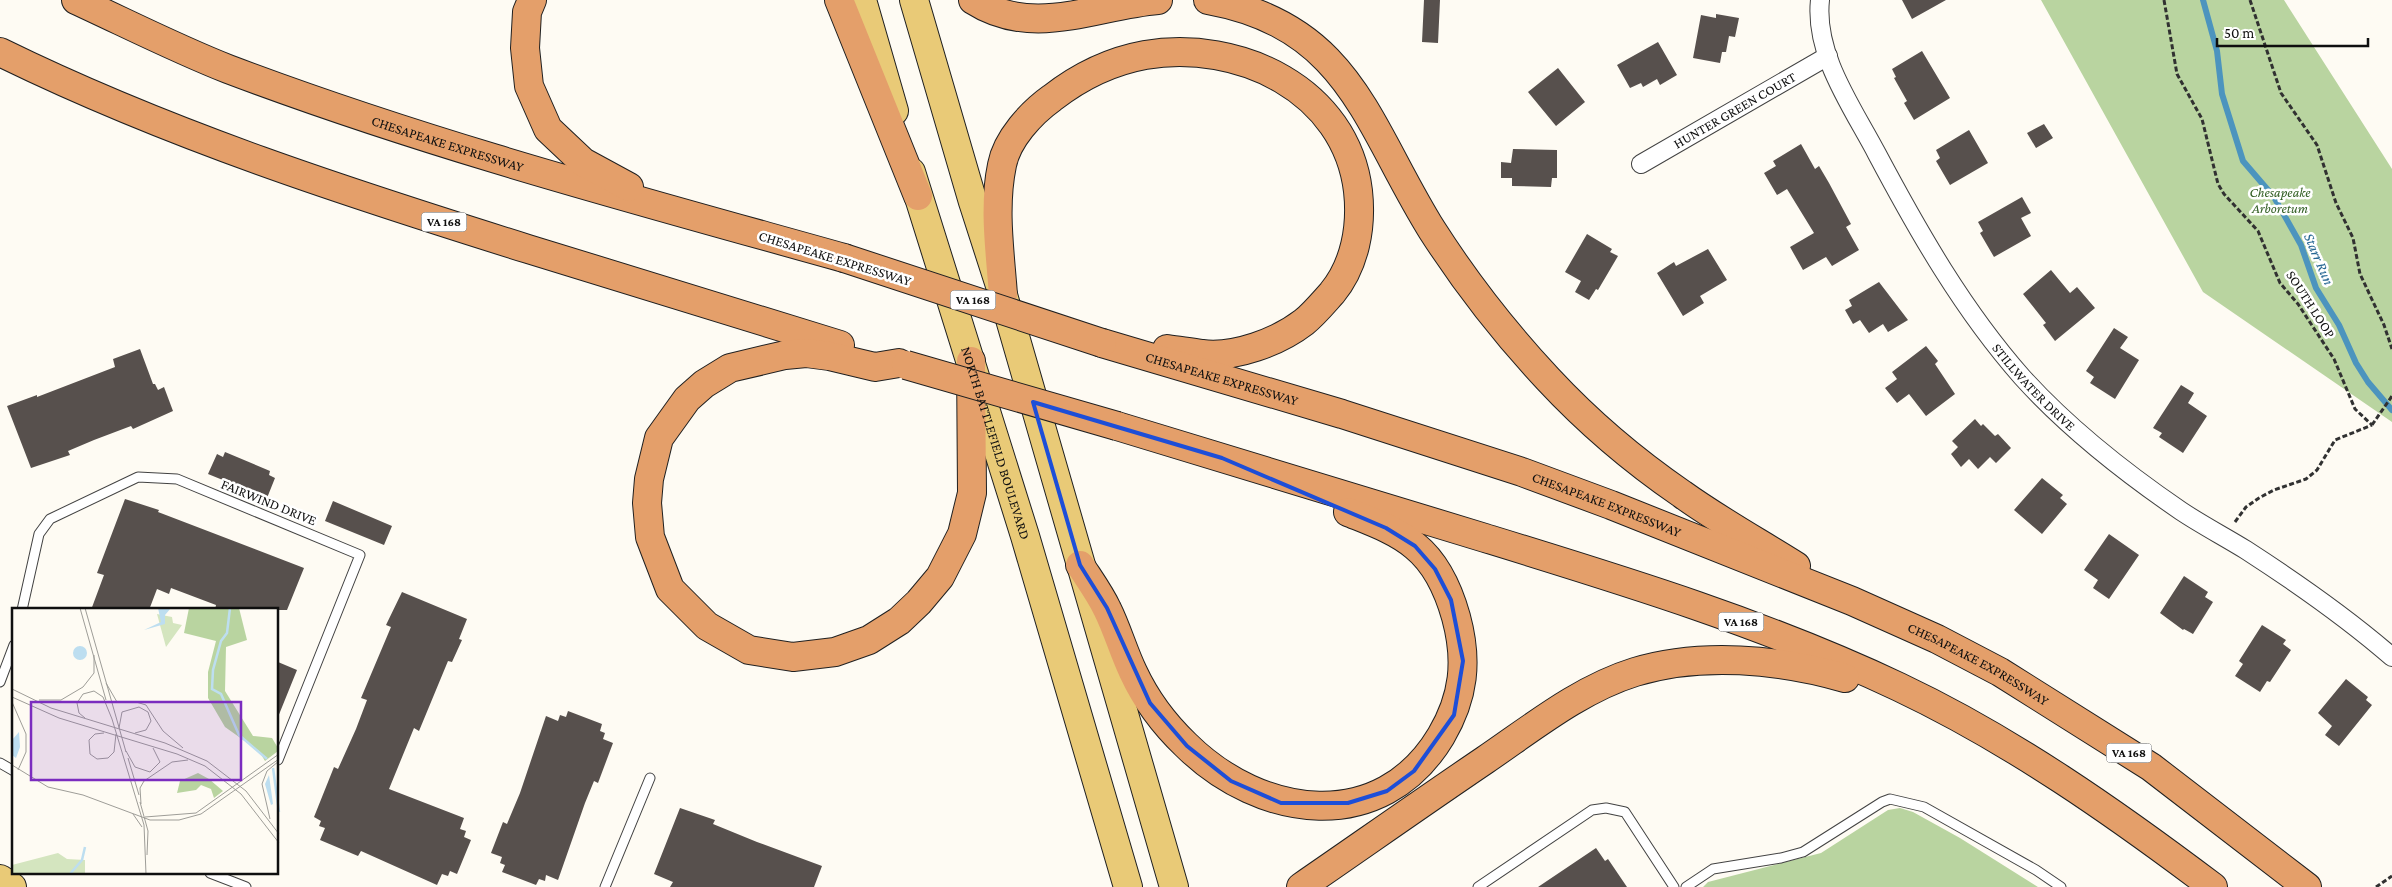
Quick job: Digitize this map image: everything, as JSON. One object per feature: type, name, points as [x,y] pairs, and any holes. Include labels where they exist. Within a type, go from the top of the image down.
[{"type":"highway","name":"CHESAPEAKE EXPRESSWAY","points":[[76,0],[226,68],[341,110],[539,173],[844,258],[1102,343],[1342,414],[1522,472],[1611,505],[1852,601],[1937,639],[2008,677],[2151,767],[2307,887]]},
{"type":"highway","points":[[532,0],[528,12],[525,48],[529,86],[548,129],[583,162],[670,210]]},
{"type":"highway","points":[[839,0],[918,196]]},
{"type":"highway","points":[[973,0],[1007,14],[1040,19],[1074,17],[1158,0]]},
{"type":"highway","points":[[1208,0],[1226,3],[1272,20],[1306,40],[1329,60],[1346,79],[1376,126],[1431,228],[1463,277],[1548,380],[1596,426],[1641,464],[1683,495],[1852,601]]},
{"type":"highway","name":"VA 168","points":[[0,52],[52,78],[154,120],[322,183],[902,364],[1116,426],[1662,592],[1823,654],[1900,687],[1984,732],[2052,774],[2166,851],[2213,887]]},
{"type":"highway","points":[[1003,295],[997,213],[1002,163],[1018,130],[1035,110],[1065,88],[1090,74],[1121,62],[1146,55],[1181,52],[1231,57],[1261,68],[1288,82],[1309,97],[1331,120],[1345,142],[1356,172],[1359,223],[1355,249],[1345,277],[1303,322],[1258,346],[1229,352],[1203,354],[1102,343]]},
{"type":"highway","points":[[902,364],[875,367],[829,356],[806,353],[784,355],[730,368],[704,384],[687,399],[659,438],[648,480],[647,503],[650,537],[670,589],[707,626],[749,650],[793,658],[835,652],[869,640],[899,621],[919,602],[940,577],[962,534],[972,493],[971,361]]},
{"type":"highway","points":[[1080,565],[1107,608],[1133,672],[1150,703],[1163,721],[1209,766],[1256,794],[1282,802],[1316,806],[1348,803],[1387,791],[1414,770],[1436,744],[1454,715],[1462,685],[1463,661],[1461,636],[1451,600],[1435,569],[1415,546],[1386,528],[1222,458]]},
{"type":"highway","points":[[1300,887],[1561,709],[1604,684],[1635,672],[1706,661],[1756,661],[1822,671],[1926,701]]},
{"type":"main road","name":"NORTH BATTLEFIELD BOULEVARD","points":[[862,0],[918,196],[1025,536],[1128,887]]},
{"type":"main road","points":[[914,0],[973,202],[1003,295],[1174,887]]},
{"type":"main road","points":[[0,879],[12,887]]},
{"type":"street","name":"STILLWATER DRIVE","points":[[1820,0],[1823,37],[1828,56],[1841,87],[1908,211],[1943,271],[1979,323],[2023,378],[2081,434],[2115,462],[2181,511],[2225,537],[2311,594],[2356,626],[2392,657]]},
{"type":"street","name":"HUNTER GREEN COURT","points":[[1641,164],[1828,56]]},
{"type":"lane","name":"FAIRWIND DRIVE","points":[[22,608],[39,534],[50,519],[138,477],[177,479],[360,554],[279,757]]},
{"type":"lane","points":[[0,682],[12,650]]},
{"type":"lane","points":[[0,762],[12,770]]},
{"type":"lane","points":[[606,887],[650,778]]},
{"type":"lane","points":[[1686,887],[1713,869],[1754,863],[1803,852],[1882,802],[1890,799],[1924,807],[2036,870],[2061,887]]},
{"type":"lane","points":[[1478,887],[1592,810],[1606,808],[1625,812],[1674,887]]},
{"type":"lane","points":[[212,874],[246,887]]},
{"type":"path","name":"SOUTH LOOP","points":[[2164,0],[2177,74],[2202,119],[2218,184],[2224,194],[2258,231],[2280,283],[2298,304],[2334,359],[2355,409],[2372,425]]},
{"type":"path","points":[[2250,0],[2281,93],[2317,145],[2336,203],[2353,238],[2360,274],[2384,325],[2392,349]]},
{"type":"path","points":[[2225,537],[2246,507],[2274,490],[2306,479],[2317,470],[2335,440],[2372,425],[2392,396]]},
{"type":"path","points":[[2376,887],[2392,876]]},
{"type":"highlighted area","points":[[1033,402],[1222,458],[1386,528],[1415,546],[1435,569],[1451,600],[1463,661],[1454,715],[1414,771],[1387,791],[1348,803],[1281,803],[1231,781],[1187,746],[1150,703],[1107,608],[1080,565]]},
{"type":"green space","name":"Chesapeake Arboretum","points":[[2041,0],[2284,0],[2392,169],[2392,422],[2203,292]]},
{"type":"green space","points":[[1900,808],[1913,812],[1960,838],[2038,887],[1703,887],[1708,882],[1821,853],[1888,810]]},
{"type":"building","points":[[1424,0],[1440,0],[1438,43],[1422,42]]},
{"type":"building","points":[[1902,0],[1946,0],[1912,19]]},
{"type":"building","points":[[1716,14],[1739,18],[1735,37],[1729,36],[1726,52],[1722,52],[1720,63],[1693,58],[1701,15],[1716,18]]},
{"type":"building","points":[[1658,42],[1677,75],[1660,85],[1657,79],[1643,87],[1641,83],[1630,88],[1617,65]]},
{"type":"building","points":[[1922,51],[1950,98],[1914,120],[1904,103],[1907,101],[1894,78],[1896,77],[1892,69]]},
{"type":"building","points":[[1558,68],[1585,102],[1556,126],[1528,92]]},
{"type":"building","points":[[2044,124],[2053,138],[2036,148],[2027,133]]},
{"type":"building","points":[[1969,130],[1988,163],[1950,185],[1936,161],[1940,158],[1936,150]]},
{"type":"building","points":[[1801,144],[1815,169],[1819,166],[1829,183],[1851,224],[1846,227],[1859,250],[1832,266],[1826,257],[1803,270],[1790,247],[1814,233],[1787,189],[1777,195],[1764,173],[1776,166],[1773,161]]},
{"type":"building","points":[[1513,149],[1557,150],[1557,178],[1552,178],[1551,187],[1512,186],[1512,178],[1501,178],[1501,162],[1511,163]]},
{"type":"building","points":[[2022,197],[2031,213],[2021,218],[2031,236],[1994,257],[1980,233],[1983,231],[1978,222]]},
{"type":"building","points":[[1587,234],[1612,249],[1610,252],[1618,256],[1598,290],[1596,289],[1589,300],[1575,292],[1581,281],[1565,272]]},
{"type":"building","points":[[1708,249],[1727,280],[1700,296],[1704,303],[1683,316],[1657,273],[1674,262],[1676,266]]},
{"type":"building","points":[[2051,270],[2070,293],[2077,287],[2095,308],[2055,341],[2043,325],[2046,323],[2023,294]]},
{"type":"building","points":[[1879,282],[1908,320],[1888,332],[1883,324],[1869,333],[1860,320],[1853,324],[1845,310],[1852,306],[1849,300]]},
{"type":"building","points":[[2114,328],[2128,337],[2120,348],[2139,360],[2115,399],[2090,383],[2094,377],[2086,371]]},
{"type":"building","points":[[1926,346],[1938,361],[1935,364],[1955,394],[1926,416],[1909,394],[1897,403],[1885,388],[1897,379],[1892,372]]},
{"type":"building","points":[[140,349],[153,384],[155,384],[158,390],[164,387],[173,411],[133,429],[131,426],[94,440],[68,451],[70,455],[31,468],[7,406],[37,395],[37,397],[115,367],[113,359]]},
{"type":"building","points":[[2181,385],[2194,393],[2188,403],[2207,416],[2183,453],[2159,437],[2162,433],[2153,428]]},
{"type":"building","points":[[1975,419],[1995,436],[1998,434],[2011,448],[1996,463],[1990,457],[1978,469],[1969,459],[1961,467],[1951,454],[1958,447],[1952,441]]},
{"type":"building","points":[[225,452],[270,471],[269,475],[275,478],[267,498],[208,474],[217,454],[223,457]]},
{"type":"building","points":[[2042,478],[2063,495],[2060,498],[2067,504],[2042,534],[2014,510]]},
{"type":"building","points":[[125,499],[159,510],[158,512],[304,568],[287,610],[279,610],[279,608],[215,608],[216,605],[171,588],[169,594],[157,589],[150,608],[92,608],[104,575],[97,573]]},
{"type":"building","points":[[333,501],[392,526],[384,545],[325,521]]},
{"type":"building","points":[[2109,534],[2139,555],[2109,599],[2093,588],[2098,580],[2084,570]]},
{"type":"building","points":[[2184,576],[2208,592],[2205,597],[2213,602],[2193,634],[2183,630],[2160,613]]},
{"type":"building","points":[[402,592],[467,619],[459,639],[462,640],[452,662],[448,661],[419,731],[414,728],[389,789],[464,818],[460,829],[466,831],[464,837],[471,840],[457,874],[450,871],[448,876],[442,874],[437,885],[361,851],[358,856],[320,840],[325,828],[319,826],[321,821],[314,817],[334,767],[338,769],[356,729],[367,700],[361,698],[391,627],[386,625]]},
{"type":"building","points":[[2262,625],[2286,640],[2283,644],[2291,650],[2270,682],[2267,681],[2260,692],[2235,676],[2243,664],[2239,661]]},
{"type":"building","points":[[279,662],[297,670],[279,715]]},
{"type":"building","points":[[2346,679],[2368,697],[2366,700],[2372,705],[2339,746],[2325,735],[2332,726],[2318,713]]},
{"type":"building","points":[[568,711],[602,724],[600,731],[605,733],[603,739],[613,743],[598,783],[594,781],[585,803],[558,880],[546,875],[545,881],[539,879],[536,885],[502,872],[505,865],[500,863],[502,857],[491,853],[503,822],[507,824],[520,793],[546,716],[558,721],[560,715],[566,717]]},
{"type":"building","points":[[680,808],[715,820],[713,824],[757,842],[822,866],[814,887],[670,887],[673,882],[654,874]]},
{"type":"building","points":[[1596,848],[1605,861],[1608,859],[1627,887],[1538,887]]},
{"type":"waterway","name":"Starr Run","points":[[2203,0],[2217,51],[2222,94],[2243,161],[2274,197],[2301,245],[2316,288],[2339,325],[2356,363],[2368,382],[2392,410]]}]
